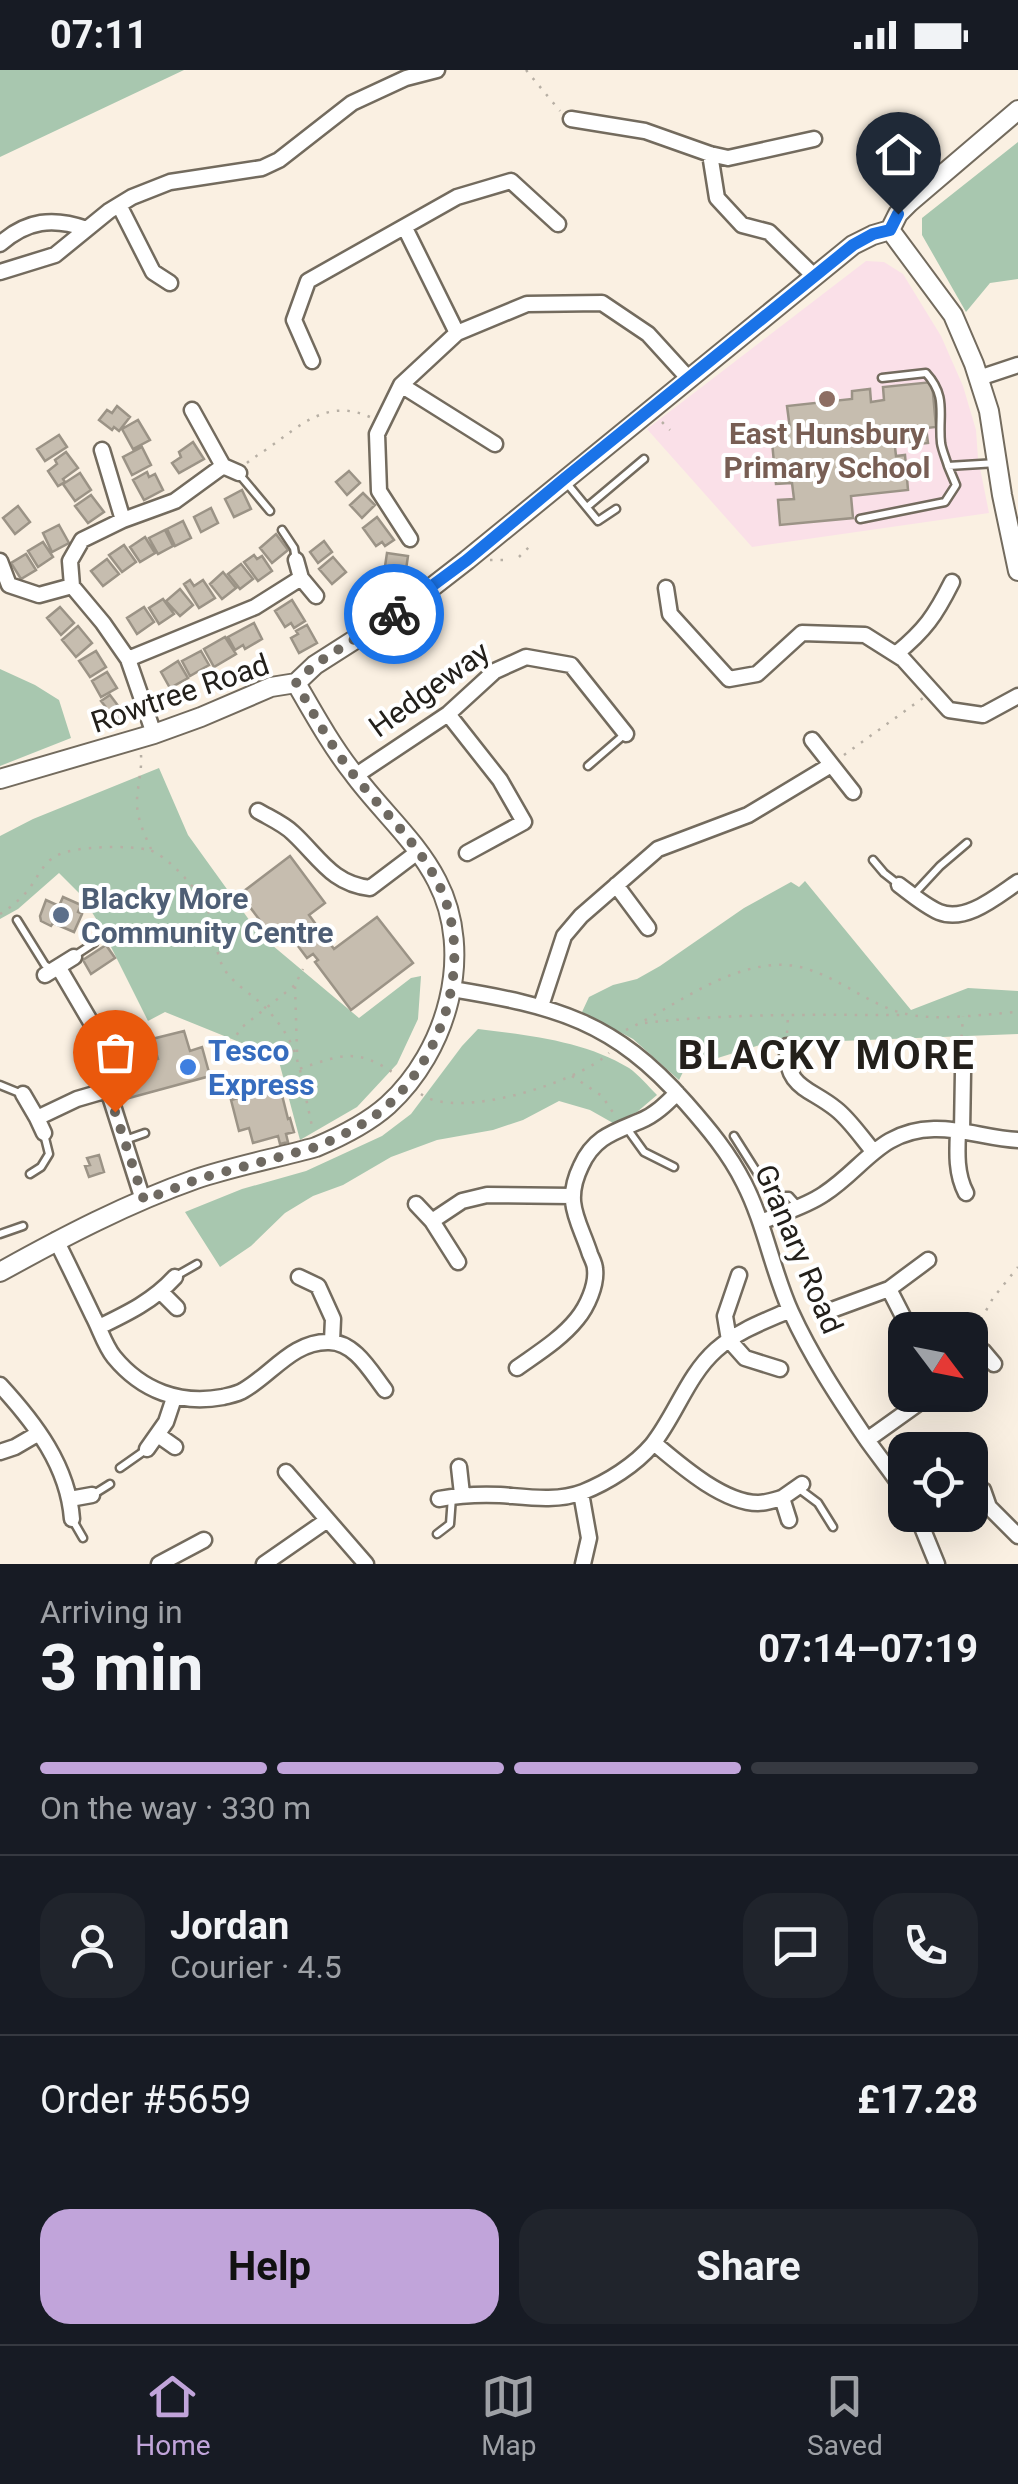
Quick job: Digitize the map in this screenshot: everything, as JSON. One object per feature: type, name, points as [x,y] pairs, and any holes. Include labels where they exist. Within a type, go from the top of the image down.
[{"type":"street","points":[[0,272],[56,255],[132,196],[170,182],[262,168],[279,160],[352,102],[406,78],[436,70]]},
{"type":"street","name":"Rowtree Road","points":[[0,779],[145,737],[271,688],[296,683],[314,665],[422,595],[467,560],[853,245],[890,230],[909,202],[1018,110]]},
{"type":"street","points":[[571,119],[646,132],[728,158],[814,139]]},
{"type":"street","points":[[710,154],[716,198],[742,225],[769,232],[815,277]]},
{"type":"street","points":[[312,361],[294,320],[308,281],[457,197],[511,181],[558,224]]},
{"type":"street","points":[[118,205],[153,272],[170,284]]},
{"type":"street","points":[[0,244],[24,226],[53,222],[87,229]]},
{"type":"street","points":[[405,228],[456,333]]},
{"type":"street","points":[[890,230],[953,315],[979,378],[990,411],[1018,571]]},
{"type":"street","points":[[410,539],[380,491],[377,434],[401,385],[456,333],[527,304],[602,304],[648,334],[689,379]]},
{"type":"street","points":[[979,378],[1018,365]]},
{"type":"street","points":[[401,385],[495,444]]},
{"type":"street","points":[[192,410],[223,466],[239,473]]},
{"type":"street","points":[[102,450],[123,520]]},
{"type":"street","points":[[145,737],[128,659],[72,586],[70,561],[82,540],[175,501],[223,466]]},
{"type":"street","points":[[296,560],[301,578],[316,596]]},
{"type":"street","points":[[0,561],[9,584],[39,595],[72,586]]},
{"type":"street","points":[[128,659],[255,606],[301,578]]},
{"type":"street","points":[[896,654],[920,635],[935,616],[952,582]]},
{"type":"street","points":[[666,588],[670,614],[729,678],[757,674],[802,632],[864,635],[904,659],[949,710],[983,716],[1018,696]]},
{"type":"street","name":"Hedgeway","points":[[354,776],[448,714],[495,671],[526,658],[571,665],[626,734]]},
{"type":"street","points":[[0,1272],[56,1240],[144,1200],[198,1179],[316,1147],[361,1125],[388,1106],[429,1053],[444,1021],[452,989],[454,949],[450,917],[439,884],[419,851],[354,776],[296,683]]},
{"type":"street","points":[[448,714],[500,780],[524,822],[468,853]]},
{"type":"street","points":[[812,740],[854,792]]},
{"type":"street","points":[[541,1006],[564,936],[581,916],[658,849],[748,816],[831,764]]},
{"type":"street","points":[[258,812],[291,830],[319,862],[352,886],[370,888],[419,851]]},
{"type":"street","points":[[899,885],[939,912],[954,916],[973,910],[1018,882]]},
{"type":"street","points":[[616,886],[648,928]]},
{"type":"street","points":[[74,957],[53,971],[96,1031],[108,1090],[144,1200]]},
{"type":"street","name":"Granary Road","points":[[452,989],[541,1006],[587,1024],[648,1063],[677,1093],[730,1158],[745,1185],[790,1310],[809,1349],[888,1469]]},
{"type":"street","points":[[787,1046],[786,1064],[791,1076],[804,1090],[834,1107],[872,1151]]},
{"type":"street","points":[[963,1072],[957,1153],[966,1193]]},
{"type":"street","points":[[38,1118],[77,1099],[108,1090]]},
{"type":"street","points":[[517,1368],[561,1336],[579,1318],[591,1295],[595,1270],[574,1213],[572,1196],[580,1167],[593,1147],[660,1109],[677,1093]]},
{"type":"street","points":[[23,1094],[44,1133]]},
{"type":"street","points":[[760,1222],[824,1194],[872,1151],[913,1131],[936,1128],[1018,1140]]},
{"type":"street","points":[[432,1221],[462,1201],[488,1194],[572,1196]]},
{"type":"street","points":[[416,1204],[458,1262]]},
{"type":"street","points":[[56,1240],[112,1354],[155,1391],[174,1398],[207,1400],[240,1393],[283,1358],[307,1346],[332,1341],[358,1354],[385,1390]]},
{"type":"street","points":[[828,1312],[889,1288],[928,1260]]},
{"type":"street","points":[[739,1274],[726,1316],[730,1340],[744,1358],[780,1368]]},
{"type":"street","points":[[98,1327],[145,1304],[175,1276]]},
{"type":"street","points":[[299,1276],[318,1286],[333,1319],[332,1341]]},
{"type":"street","points":[[889,1288],[901,1312]]},
{"type":"street","points":[[161,1292],[177,1308]]},
{"type":"street","points":[[459,1467],[451,1496],[536,1498],[581,1493],[638,1460],[654,1442],[698,1369],[717,1348],[790,1310]]},
{"type":"street","points":[[988,1356],[994,1364]]},
{"type":"street","points":[[0,1384],[27,1414],[59,1466],[72,1519]]},
{"type":"street","points":[[147,1449],[166,1422],[174,1398]]},
{"type":"street","points":[[867,1440],[906,1412]]},
{"type":"street","points":[[0,1452],[39,1433]]},
{"type":"street","points":[[158,1436],[175,1447]]},
{"type":"street","points":[[654,1442],[702,1480],[743,1501],[761,1504],[782,1498],[800,1486]]},
{"type":"street","points":[[286,1472],[366,1564]]},
{"type":"street","points":[[581,1493],[588,1538],[583,1564]]},
{"type":"street","points":[[70,1499],[92,1495]]},
{"type":"street","points":[[782,1498],[789,1520]]},
{"type":"street","points":[[988,1505],[1018,1536]]},
{"type":"street","points":[[264,1564],[326,1521]]},
{"type":"street","points":[[925,1532],[937,1564]]},
{"type":"street","points":[[159,1564],[204,1540]]},
{"type":"lane","points":[[860,519],[945,502],[956,484],[942,442],[937,385],[926,373],[882,378]]},
{"type":"lane","points":[[586,507],[644,459]]},
{"type":"lane","points":[[948,466],[998,463]]},
{"type":"lane","points":[[239,473],[270,511]]},
{"type":"lane","points":[[564,479],[598,521],[616,509]]},
{"type":"lane","points":[[282,530],[294,548],[296,560]]},
{"type":"lane","points":[[588,766],[626,734]]},
{"type":"lane","points":[[913,895],[967,843]]},
{"type":"lane","points":[[873,860],[899,885]]},
{"type":"lane","points":[[18,920],[45,965],[53,971]]},
{"type":"lane","points":[[74,957],[94,943]]},
{"type":"lane","points":[[0,1085],[23,1094]]},
{"type":"lane","points":[[623,1127],[644,1152],[674,1167]]},
{"type":"lane","points":[[30,1174],[41,1167],[48,1154],[44,1133]]},
{"type":"lane","points":[[124,1140],[145,1134]]},
{"type":"lane","points":[[734,1136],[772,1196],[790,1196],[799,1207]]},
{"type":"lane","points":[[0,1234],[23,1226]]},
{"type":"lane","points":[[175,1276],[197,1264]]},
{"type":"lane","points":[[120,1468],[147,1449]]},
{"type":"lane","points":[[92,1495],[110,1484]]},
{"type":"lane","points":[[800,1486],[818,1503],[833,1527]]},
{"type":"lane","points":[[436,1534],[450,1524],[451,1496]]},
{"type":"lane","points":[[72,1519],[83,1538]]},
{"type":"path","points":[[526,70],[561,113],[571,119]]},
{"type":"path","points":[[239,473],[252,458],[297,425],[323,414],[358,412],[382,423]]},
{"type":"path","points":[[519,558],[529,547]]},
{"type":"path","points":[[831,764],[932,691]]},
{"type":"path","points":[[145,737],[140,752],[142,770],[137,801],[139,819],[151,850],[197,890],[208,909],[223,968],[278,1022],[297,1054]]},
{"type":"path","points":[[0,914],[26,893],[44,865],[57,855],[96,848],[151,850]]},
{"type":"path","points":[[626,1030],[714,981],[776,964],[822,974],[883,1007],[909,1015]]},
{"type":"path","points":[[302,969],[296,985],[297,1054],[316,1147]]},
{"type":"path","points":[[236,1045],[241,1028],[296,985]]},
{"type":"path","points":[[639,1024],[698,1017],[788,1014],[1018,1012]]},
{"type":"path","points":[[787,1046],[788,1014]]},
{"type":"path","points":[[963,1015],[963,1072]]},
{"type":"path","points":[[299,1068],[350,1054],[383,1066],[431,1102],[452,1104],[530,1091],[593,1067],[612,1050]]},
{"type":"path","points":[[572,1076],[602,1096],[623,1127]]},
{"type":"path","points":[[986,1312],[1018,1267]]},
{"type":"shaded area","name":"East Hunsbury Primary School","points":[[866,261],[884,262],[903,274],[941,336],[963,386],[976,430],[989,513],[752,547],[647,429]]},
{"type":"green space","points":[[0,70],[184,70],[0,157]]},
{"type":"green space","points":[[1018,142],[1018,279],[990,283],[966,312],[922,235],[922,218]]},
{"type":"green space","points":[[0,669],[59,700],[71,738],[0,766]]},
{"type":"green space","points":[[159,768],[188,835],[260,935],[359,1018],[411,978],[421,976],[418,1019],[397,1064],[357,1107],[300,1140],[278,1058],[165,1012],[148,1021],[101,927],[82,896],[59,873],[18,909],[0,919],[0,836]]},
{"type":"green space","points":[[805,881],[911,1010],[968,988],[1018,991],[1018,1034],[840,1041],[779,1039],[685,1068],[679,1080],[633,1039],[582,1012],[589,997],[637,979],[744,908],[791,882],[799,887]]},
{"type":"green space","points":[[478,1029],[594,1051],[629,1068],[657,1095],[637,1112],[613,1123],[590,1110],[559,1101],[493,1130],[437,1140],[391,1157],[285,1213],[251,1246],[220,1267],[185,1212],[242,1189],[306,1171],[382,1136],[411,1114]]},
{"type":"building","points":[[932,382],[936,427],[926,428],[928,443],[910,445],[909,436],[894,438],[896,456],[905,455],[908,490],[851,496],[853,518],[780,525],[778,500],[794,499],[792,483],[776,484],[771,431],[790,429],[787,406],[852,399],[852,391],[870,389],[871,402],[884,400],[883,387]]},
{"type":"building","points":[[117,406],[130,417],[119,431],[99,420]]},
{"type":"building","points":[[138,420],[150,440],[133,449],[122,429]]},
{"type":"building","points":[[59,435],[67,447],[45,461],[37,449]]},
{"type":"building","points":[[193,442],[204,459],[179,473],[172,463]]},
{"type":"building","points":[[142,447],[151,465],[132,475],[123,457]]},
{"type":"building","points":[[66,452],[78,468],[58,486],[48,471]]},
{"type":"building","points":[[349,471],[360,483],[347,495],[336,482]]},
{"type":"building","points":[[147,472],[149,477],[155,474],[163,490],[144,500],[133,480]]},
{"type":"building","points":[[80,473],[91,490],[75,501],[63,484]]},
{"type":"building","points":[[242,490],[251,509],[234,517],[225,499]]},
{"type":"building","points":[[363,493],[375,505],[362,518],[350,505]]},
{"type":"building","points":[[91,495],[104,512],[88,523],[75,506]]},
{"type":"building","points":[[18,506],[30,522],[15,534],[3,518]]},
{"type":"building","points":[[211,508],[218,523],[201,532],[194,517]]},
{"type":"building","points":[[377,517],[394,540],[385,546],[382,542],[376,546],[363,528]]},
{"type":"building","points":[[183,521],[191,538],[175,546],[167,529]]},
{"type":"building","points":[[59,525],[69,543],[52,552],[43,533]]},
{"type":"building","points":[[165,530],[173,546],[158,554],[149,538]]},
{"type":"building","points":[[276,534],[288,550],[272,563],[260,548]]},
{"type":"building","points":[[145,537],[155,553],[140,562],[130,547]]},
{"type":"building","points":[[324,541],[332,552],[318,563],[310,552]]},
{"type":"building","points":[[43,542],[53,557],[38,567],[28,551]]},
{"type":"building","points":[[124,545],[136,562],[122,572],[109,555]]},
{"type":"building","points":[[387,553],[408,556],[405,576],[384,573]]},
{"type":"building","points":[[26,554],[36,570],[21,579],[11,563]]},
{"type":"building","points":[[254,555],[257,559],[262,556],[272,571],[258,581],[244,562]]},
{"type":"building","points":[[333,557],[346,572],[332,584],[319,569]]},
{"type":"building","points":[[107,559],[119,574],[103,586],[91,571]]},
{"type":"building","points":[[241,564],[253,579],[240,589],[228,574]]},
{"type":"building","points":[[223,572],[236,588],[222,599],[210,584]]},
{"type":"building","points":[[190,580],[194,586],[203,580],[215,598],[199,608],[184,584]]},
{"type":"building","points":[[180,589],[193,605],[180,616],[166,601]]},
{"type":"building","points":[[163,599],[174,614],[159,624],[149,608]]},
{"type":"building","points":[[292,600],[305,621],[294,628],[291,623],[285,627],[275,611]]},
{"type":"building","points":[[60,607],[74,623],[61,635],[47,618]]},
{"type":"building","points":[[144,607],[154,622],[137,634],[127,618]]},
{"type":"building","points":[[254,623],[262,639],[235,650],[228,637]]},
{"type":"building","points":[[307,625],[317,643],[299,653],[291,638]]},
{"type":"building","points":[[78,626],[92,643],[76,657],[62,640]]},
{"type":"building","points":[[225,637],[236,654],[214,667],[204,649]]},
{"type":"building","points":[[96,651],[106,667],[90,677],[79,661]]},
{"type":"building","points":[[201,651],[209,665],[190,676],[182,661]]},
{"type":"building","points":[[178,661],[188,678],[170,688],[161,672]]},
{"type":"building","points":[[107,672],[117,688],[101,697],[92,681]]},
{"type":"building","points":[[110,695],[125,715],[110,726],[99,711],[105,706],[101,701]]},
{"type":"building","points":[[290,856],[325,903],[309,915],[334,949],[377,917],[413,963],[351,1010],[313,954],[307,958],[286,930],[274,939],[240,894]]},
{"type":"building","name":"Blacky More Community Centre","points":[[63,897],[81,905],[78,912],[82,914],[74,932],[41,921],[46,900],[59,906]]},
{"type":"building","points":[[106,945],[115,958],[91,974],[83,960]]},
{"type":"building","points":[[184,1031],[190,1051],[202,1047],[210,1076],[122,1100],[116,1079],[126,1076],[124,1069],[158,1059],[152,1039]]},
{"type":"building","points":[[269,1080],[270,1085],[279,1083],[294,1132],[286,1134],[288,1142],[280,1144],[278,1136],[253,1143],[249,1128],[239,1131],[231,1100],[260,1092],[257,1083]]},
{"type":"building","points":[[99,1155],[104,1172],[89,1177],[87,1158]]},
{"type":"way so far","points":[[115,1112],[144,1200],[198,1179],[330,1141],[388,1106],[429,1053],[444,1021],[452,989],[454,949],[450,917],[439,884],[419,851],[354,776],[296,683],[314,665],[394,614]]},
{"type":"place","name":"East Hunsbury Primary School","points":[[827,399]]},
{"type":"place","name":"Blacky More Community Centre","points":[[61,915]]},
{"type":"place","name":"Tesco Express","points":[[188,1067]]},
{"type":"district","name":"BLACKY MORE","points":[[827,1055]]},
{"type":"route","points":[[394,614],[467,560],[853,245],[890,230],[898,214]]}]
